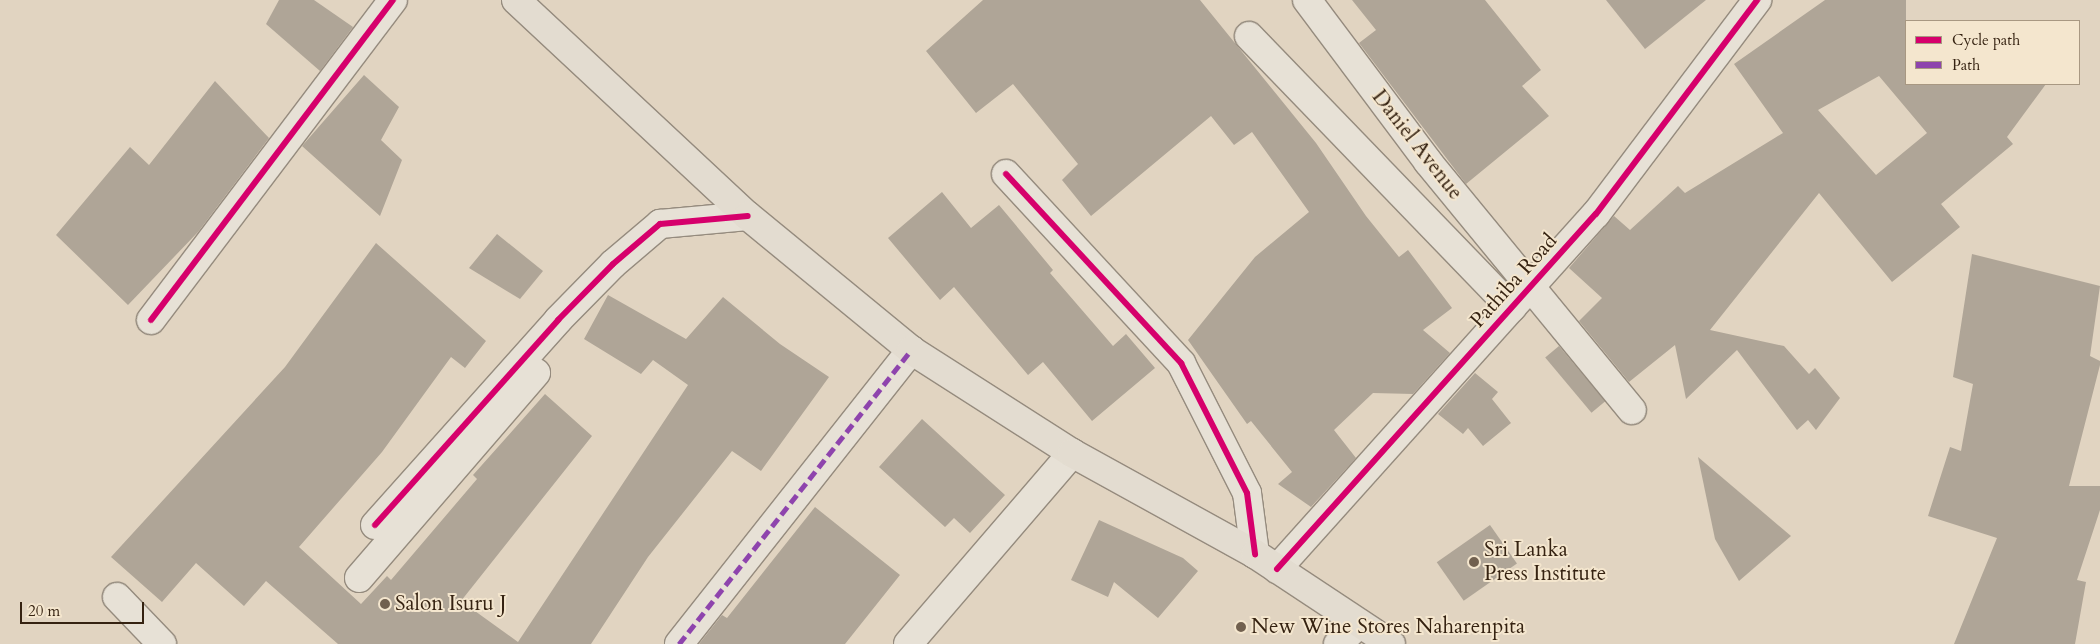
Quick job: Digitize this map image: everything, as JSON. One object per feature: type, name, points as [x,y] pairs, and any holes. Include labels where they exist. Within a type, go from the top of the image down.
[{"type":"main road","points":[[516,0],[748,216],[911,350],[1072,453],[1255,554],[1391,644]]},
{"type":"street","points":[[150,320],[392,0]]},
{"type":"street","name":"Daniel Avenue","points":[[1307,0],[1428,162],[1532,286],[1632,410]]},
{"type":"street","name":"Pathiba Road","points":[[1277,570],[1596,214],[1757,0]]},
{"type":"street","points":[[1249,36],[1512,308]]},
{"type":"street","points":[[1006,174],[1181,363],[1247,493],[1255,554]]},
{"type":"street","points":[[375,525],[558,320],[613,264],[660,224],[748,216]]},
{"type":"street","points":[[359,578],[569,334],[613,264]]},
{"type":"street","points":[[679,644],[911,350]]},
{"type":"street","points":[[908,644],[1072,453]]},
{"type":"street","points":[[117,597],[162,644]]},
{"type":"street","points":[[1338,644],[1359,624]]},
{"type":"building","points":[[279,0],[314,0],[353,27],[320,71],[266,24]]},
{"type":"building","points":[[983,0],[1200,0],[1316,143],[1366,216],[1399,257],[1408,250],[1452,308],[1423,330],[1450,353],[1413,394],[1373,393],[1334,430],[1356,458],[1311,507],[1278,484],[1292,472],[1251,421],[1247,424],[1188,340],[1255,257],[1309,212],[1252,132],[1234,145],[1211,116],[1091,216],[1062,180],[1078,164],[1013,84],[976,113],[926,51]]},
{"type":"building","points":[[1352,0],[1485,0],[1541,70],[1522,86],[1549,116],[1466,184],[1359,43],[1376,30]]},
{"type":"building","points":[[1606,0],[1706,0],[1645,49]]},
{"type":"building","points":[[1825,0],[1906,0],[1905,85],[2045,85],[2007,137],[2013,144],[1941,204],[1960,227],[1892,282],[1819,193],[1710,330],[1784,346],[1809,374],[1815,368],[1840,398],[1816,430],[1808,420],[1797,430],[1737,350],[1686,399],[1675,345],[1629,382],[1579,321],[1602,298],[1569,268],[1614,216],[1630,230],[1678,186],[1685,193],[1783,133],[1734,64]],"holes":[[[1879,76],[1927,133],[1876,175],[1818,110]]]},
{"type":"building","points":[[364,75],[399,107],[381,140],[402,160],[380,216],[302,146]]},
{"type":"building","points":[[215,81],[269,138],[198,232],[128,305],[56,235],[130,147],[149,165]]},
{"type":"building","points":[[942,192],[971,228],[999,205],[1053,270],[1050,273],[1113,346],[1126,334],[1155,368],[1092,421],[1043,362],[1028,375],[954,287],[940,300],[888,238]]},
{"type":"building","points":[[497,234],[543,271],[520,299],[469,268]]},
{"type":"building","points":[[376,243],[486,341],[465,368],[451,357],[382,452],[299,547],[361,604],[387,576],[391,580],[477,479],[473,475],[545,394],[592,436],[461,601],[518,642],[688,385],[653,360],[641,374],[584,339],[608,295],[686,339],[723,297],[780,344],[829,377],[761,471],[732,451],[648,557],[591,644],[338,644],[266,581],[244,606],[196,563],[162,602],[111,557],[285,367]]},
{"type":"building","points":[[1972,254],[2100,286],[2090,356],[2100,361],[2100,365],[2069,486],[2100,486],[2100,510],[2077,580],[2086,582],[2075,644],[1954,644],[1997,538],[1928,516],[1950,447],[1961,451],[1973,384],[1953,377]]},
{"type":"building","points":[[1559,346],[1605,401],[1591,413],[1545,358]]},
{"type":"building","points":[[1475,373],[1498,392],[1492,399],[1511,423],[1483,446],[1468,428],[1463,434],[1438,414]]},
{"type":"building","points":[[922,419],[1005,495],[970,533],[954,518],[945,527],[879,467]]},
{"type":"building","points":[[1698,457],[1791,536],[1739,581],[1715,539]]},
{"type":"building","points":[[815,507],[900,575],[845,644],[699,644],[722,615],[727,618]]},
{"type":"building","points":[[1099,520],[1183,558],[1198,571],[1158,618],[1114,582],[1108,597],[1071,580]]},
{"type":"building","points":[[1490,525],[1517,564],[1464,601],[1437,562]]},
{"type":"marked path","points":[[679,644],[911,350]]},
{"type":"cycle path","points":[[151,320],[393,0]]},
{"type":"cycle path","points":[[1277,569],[1596,214],[1757,0]]},
{"type":"cycle path","points":[[1006,174],[1181,363],[1247,493],[1255,554]]},
{"type":"cycle path","points":[[375,525],[558,320],[613,264],[660,224],[748,216]]},
{"type":"place","name":"Sri Lanka Press Institute","points":[[1474,562]]},
{"type":"place","name":"Salon Isuru J","points":[[385,604]]},
{"type":"place","name":"New Wine Stores Naharenpita","points":[[1241,627]]}]
